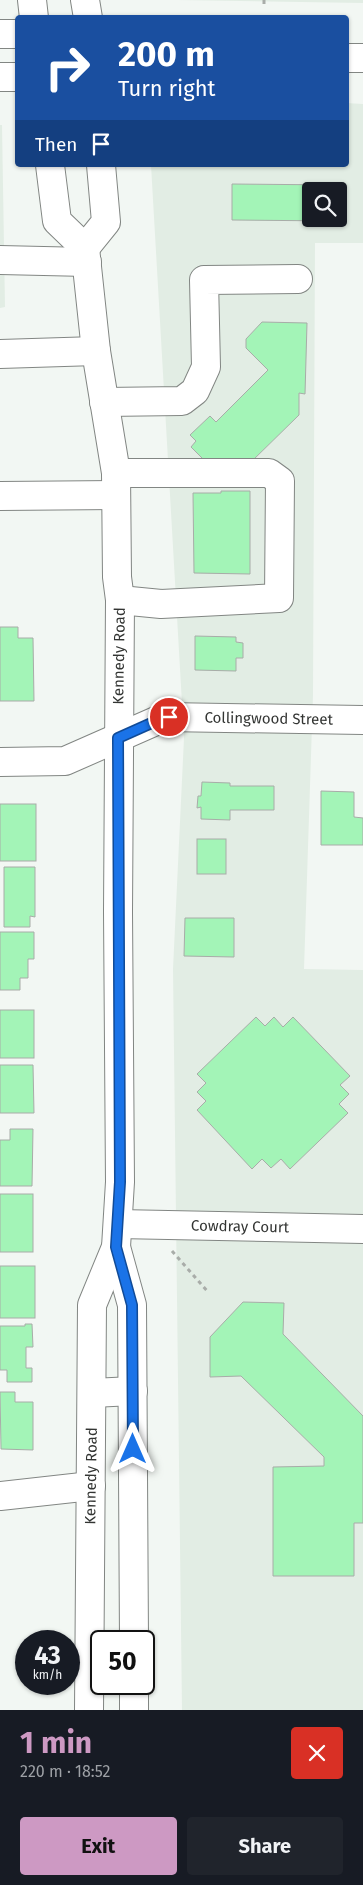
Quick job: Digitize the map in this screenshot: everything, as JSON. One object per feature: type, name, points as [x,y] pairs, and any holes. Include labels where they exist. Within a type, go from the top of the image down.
[{"type":"main road","points":[[32,0],[34,15]]},
{"type":"main road","points":[[85,0],[88,15]]},
{"type":"main road","points":[[0,34],[15,34]]},
{"type":"main road","points":[[349,58],[363,58]]},
{"type":"main road","points":[[0,77],[15,77]]},
{"type":"main road","points":[[50,167],[57,221],[86,255]]},
{"type":"main road","points":[[86,255],[106,222],[101,167]]},
{"type":"main road","points":[[0,260],[86,255]]},
{"type":"main road","name":"Kennedy Road","points":[[86,255],[96,351],[116,484],[117,577],[120,600],[118,738],[120,1182],[117,1235],[132,1305],[134,1630]]},
{"type":"main road","points":[[104,402],[182,401],[195,391],[206,367],[204,280],[298,279]]},
{"type":"main road","points":[[0,354],[96,351]]},
{"type":"main road","points":[[0,496],[116,484],[269,473],[280,482],[279,598],[161,604],[120,600]]},
{"type":"main road","name":"Collingwood Street","points":[[0,762],[65,761],[165,717],[363,720]]},
{"type":"main road","name":"Cowdray Court","points":[[117,1235],[363,1229]]},
{"type":"main road","name":"Kennedy Road","points":[[89,1710],[92,1305],[117,1235]]},
{"type":"main road","points":[[92,1393],[133,1391]]},
{"type":"main road","points":[[0,1496],[91,1486]]},
{"type":"main road","points":[[134,1695],[134,1710]]},
{"type":"path","points":[[264,0],[264,7]]},
{"type":"path","points":[[170,1249],[208,1292]]},
{"type":"shaded area","points":[[177,0],[363,0],[363,3]]},
{"type":"shaded area","points":[[349,103],[363,104],[363,243],[315,243],[313,695],[304,969],[363,970],[363,1710],[182,1710],[173,969],[184,738],[151,167],[349,167]]},
{"type":"shaded area","points":[[0,125],[2,125],[5,307],[0,308]]},
{"type":"building","points":[[232,184],[302,185],[302,221],[232,220]]},
{"type":"building","points":[[262,322],[307,323],[305,394],[299,393],[299,415],[250,463],[206,462],[191,447],[196,441],[190,435],[210,416],[216,422],[268,370],[246,348],[246,339]]},
{"type":"building","points":[[221,491],[250,491],[250,574],[194,573],[193,493],[221,493]]},
{"type":"building","points":[[0,627],[18,627],[18,638],[33,638],[34,701],[0,701]]},
{"type":"building","points":[[195,636],[236,637],[236,642],[243,643],[243,658],[236,658],[236,671],[195,670]]},
{"type":"building","points":[[202,782],[230,783],[230,786],[274,786],[274,810],[230,810],[230,820],[201,819],[201,807],[197,808],[198,796],[201,796]]},
{"type":"building","points":[[321,791],[354,792],[354,817],[363,818],[363,845],[321,845]]},
{"type":"building","points":[[0,804],[36,804],[36,861],[0,861]]},
{"type":"building","points":[[197,839],[226,839],[226,874],[197,874]]},
{"type":"building","points":[[4,867],[35,867],[35,917],[30,916],[30,927],[4,927]]},
{"type":"building","points":[[185,918],[234,918],[234,957],[184,956]]},
{"type":"building","points":[[0,932],[34,932],[34,959],[28,959],[28,978],[20,978],[20,990],[0,990]]},
{"type":"building","points":[[0,1010],[34,1010],[34,1058],[0,1058]]},
{"type":"building","points":[[256,1017],[265,1026],[274,1017],[283,1027],[293,1017],[350,1076],[340,1085],[349,1094],[339,1104],[348,1113],[290,1169],[281,1159],[271,1168],[262,1159],[252,1169],[197,1110],[206,1101],[197,1092],[206,1083],[197,1074]]},
{"type":"building","points":[[0,1065],[33,1065],[34,1113],[0,1113]]},
{"type":"building","points":[[10,1129],[33,1129],[32,1186],[0,1186],[0,1140],[10,1140]]},
{"type":"building","points":[[0,1194],[33,1194],[33,1252],[0,1252]]},
{"type":"building","points":[[0,1266],[35,1266],[35,1318],[0,1318]]},
{"type":"building","points":[[243,1302],[284,1303],[283,1334],[363,1416],[363,1523],[354,1523],[354,1576],[273,1576],[273,1467],[324,1466],[324,1457],[241,1376],[210,1377],[210,1337]]},
{"type":"building","points":[[25,1324],[32,1324],[33,1347],[26,1347],[26,1368],[32,1368],[32,1382],[7,1382],[7,1370],[0,1370],[0,1326],[25,1326]]},
{"type":"building","points":[[0,1392],[15,1392],[15,1402],[33,1402],[33,1450],[1,1449]]},
{"type":"route","points":[[133,1449],[132,1305],[116,1247],[120,1182],[118,738],[165,717],[169,717]]}]
